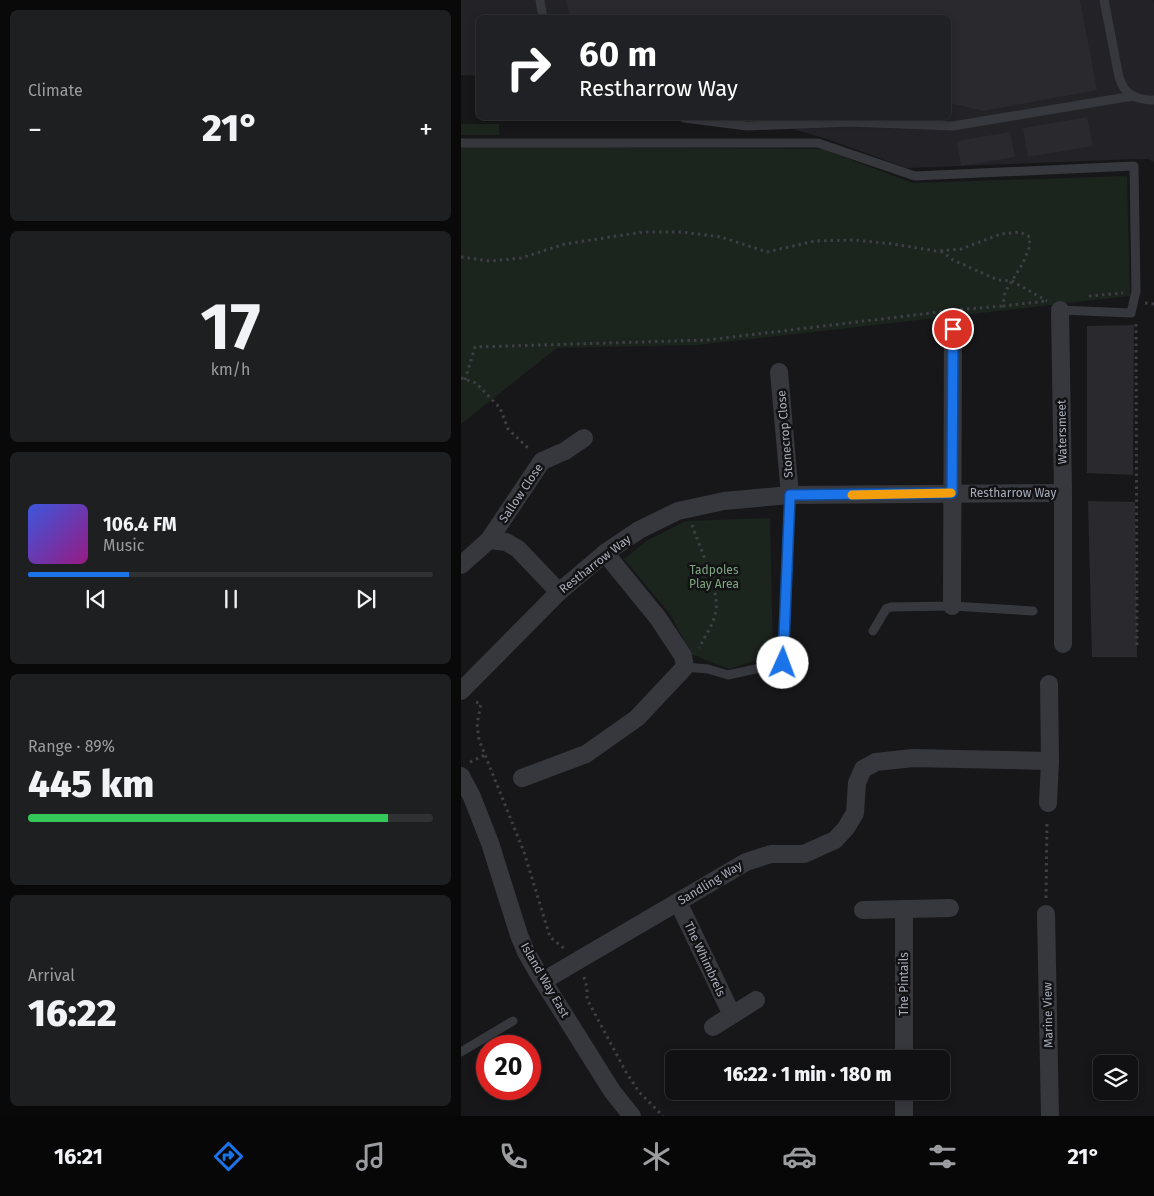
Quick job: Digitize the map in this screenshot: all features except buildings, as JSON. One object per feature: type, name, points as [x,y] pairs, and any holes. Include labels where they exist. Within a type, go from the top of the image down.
[{"type":"street","name":"Watersmeet","points":[[1060,310],[1063,644]]},
{"type":"street","points":[[952,606],[953,329]]},
{"type":"street","name":"Stonecrop Close","points":[[779,372],[790,495]]},
{"type":"street","name":"Sallow Close","points":[[461,565],[489,540],[542,461],[565,451],[584,438]]},
{"type":"street","name":"Restharrow Way","points":[[465,695],[559,592],[605,553],[639,530],[678,511],[724,501],[790,495],[1063,493]]},
{"type":"street","name":"Sallow Close","points":[[489,540],[505,542],[518,549],[559,592]]},
{"type":"street","points":[[522,778],[586,754],[637,718],[685,667],[683,656],[658,618],[605,553]]},
{"type":"street","points":[[1048,803],[1050,761],[1049,684]]},
{"type":"street","name":"Sandling Way","points":[[543,981],[746,862],[771,854],[804,854],[835,840],[846,828],[855,813],[857,782],[863,769],[876,762],[913,758],[1050,761]]},
{"type":"street","name":"Island Way East","points":[[461,776],[472,797],[490,842],[523,945],[543,981],[612,1091],[632,1116]]},
{"type":"street","name":"The Whimbrels","points":[[678,902],[732,1015]]},
{"type":"street","points":[[863,910],[950,908]]},
{"type":"street","name":"The Pintails","points":[[904,909],[904,1050]]},
{"type":"street","name":"Marine View","points":[[1046,914],[1050,1116]]},
{"type":"street","points":[[713,1027],[756,1000]]},
{"type":"street","points":[[904,1100],[904,1116]]},
{"type":"lane","points":[[540,0],[542,15]]},
{"type":"lane","points":[[1104,0],[1119,77],[1124,88],[1133,96],[1145,100],[1154,100]]},
{"type":"lane","points":[[700,120],[747,126],[850,122],[953,126],[1133,96]]},
{"type":"lane","points":[[461,143],[818,143],[915,176],[1134,166],[1136,291],[1131,313],[1060,310]]},
{"type":"lane","points":[[685,667],[708,669],[728,675],[783,663],[790,495]]},
{"type":"lane","points":[[873,631],[886,609],[891,607],[952,606],[1033,611]]},
{"type":"lane","points":[[461,1052],[513,1021]]},
{"type":"path","points":[[461,257],[490,261],[521,258],[565,244],[643,232],[682,232],[721,237],[767,252],[815,241],[854,240],[941,251],[961,248],[1001,234],[1020,232],[1030,237],[1029,248],[1023,263],[1005,292],[1003,306]]},
{"type":"path","points":[[542,461],[508,429],[500,408],[475,383],[463,379],[475,347],[707,340],[952,310],[1047,301],[1012,281],[998,280],[953,260],[941,251]]},
{"type":"path","points":[[1136,321],[1137,649]]},
{"type":"path","points":[[685,667],[695,656],[711,627],[716,610],[716,599],[711,576],[687,510]]},
{"type":"path","points":[[465,695],[481,704],[477,724],[479,740],[524,852],[550,937],[564,946],[576,962],[585,978],[587,999],[627,1072],[639,1092],[663,1116]]},
{"type":"path","points":[[1046,914],[1048,803]]},
{"type":"shaded area","points":[[461,0],[1153,0],[1154,162],[1148,159],[1136,159],[907,168],[827,139],[762,120],[951,120],[951,15],[476,15],[476,76],[461,75]]},
{"type":"green space","points":[[461,124],[499,124],[499,135],[461,135]]},
{"type":"green space","points":[[461,146],[822,149],[913,183],[1127,176],[1130,296],[697,345],[557,348],[461,424]]},
{"type":"green space","name":"Tadpoles Play Area","points":[[770,518],[773,655],[729,669],[691,654],[670,614],[624,559],[648,540],[686,521]]},
{"type":"slow traffic","points":[[852,495],[951,493]]},
{"type":"route","points":[[783,663],[790,495],[952,493],[953,329]]}]
